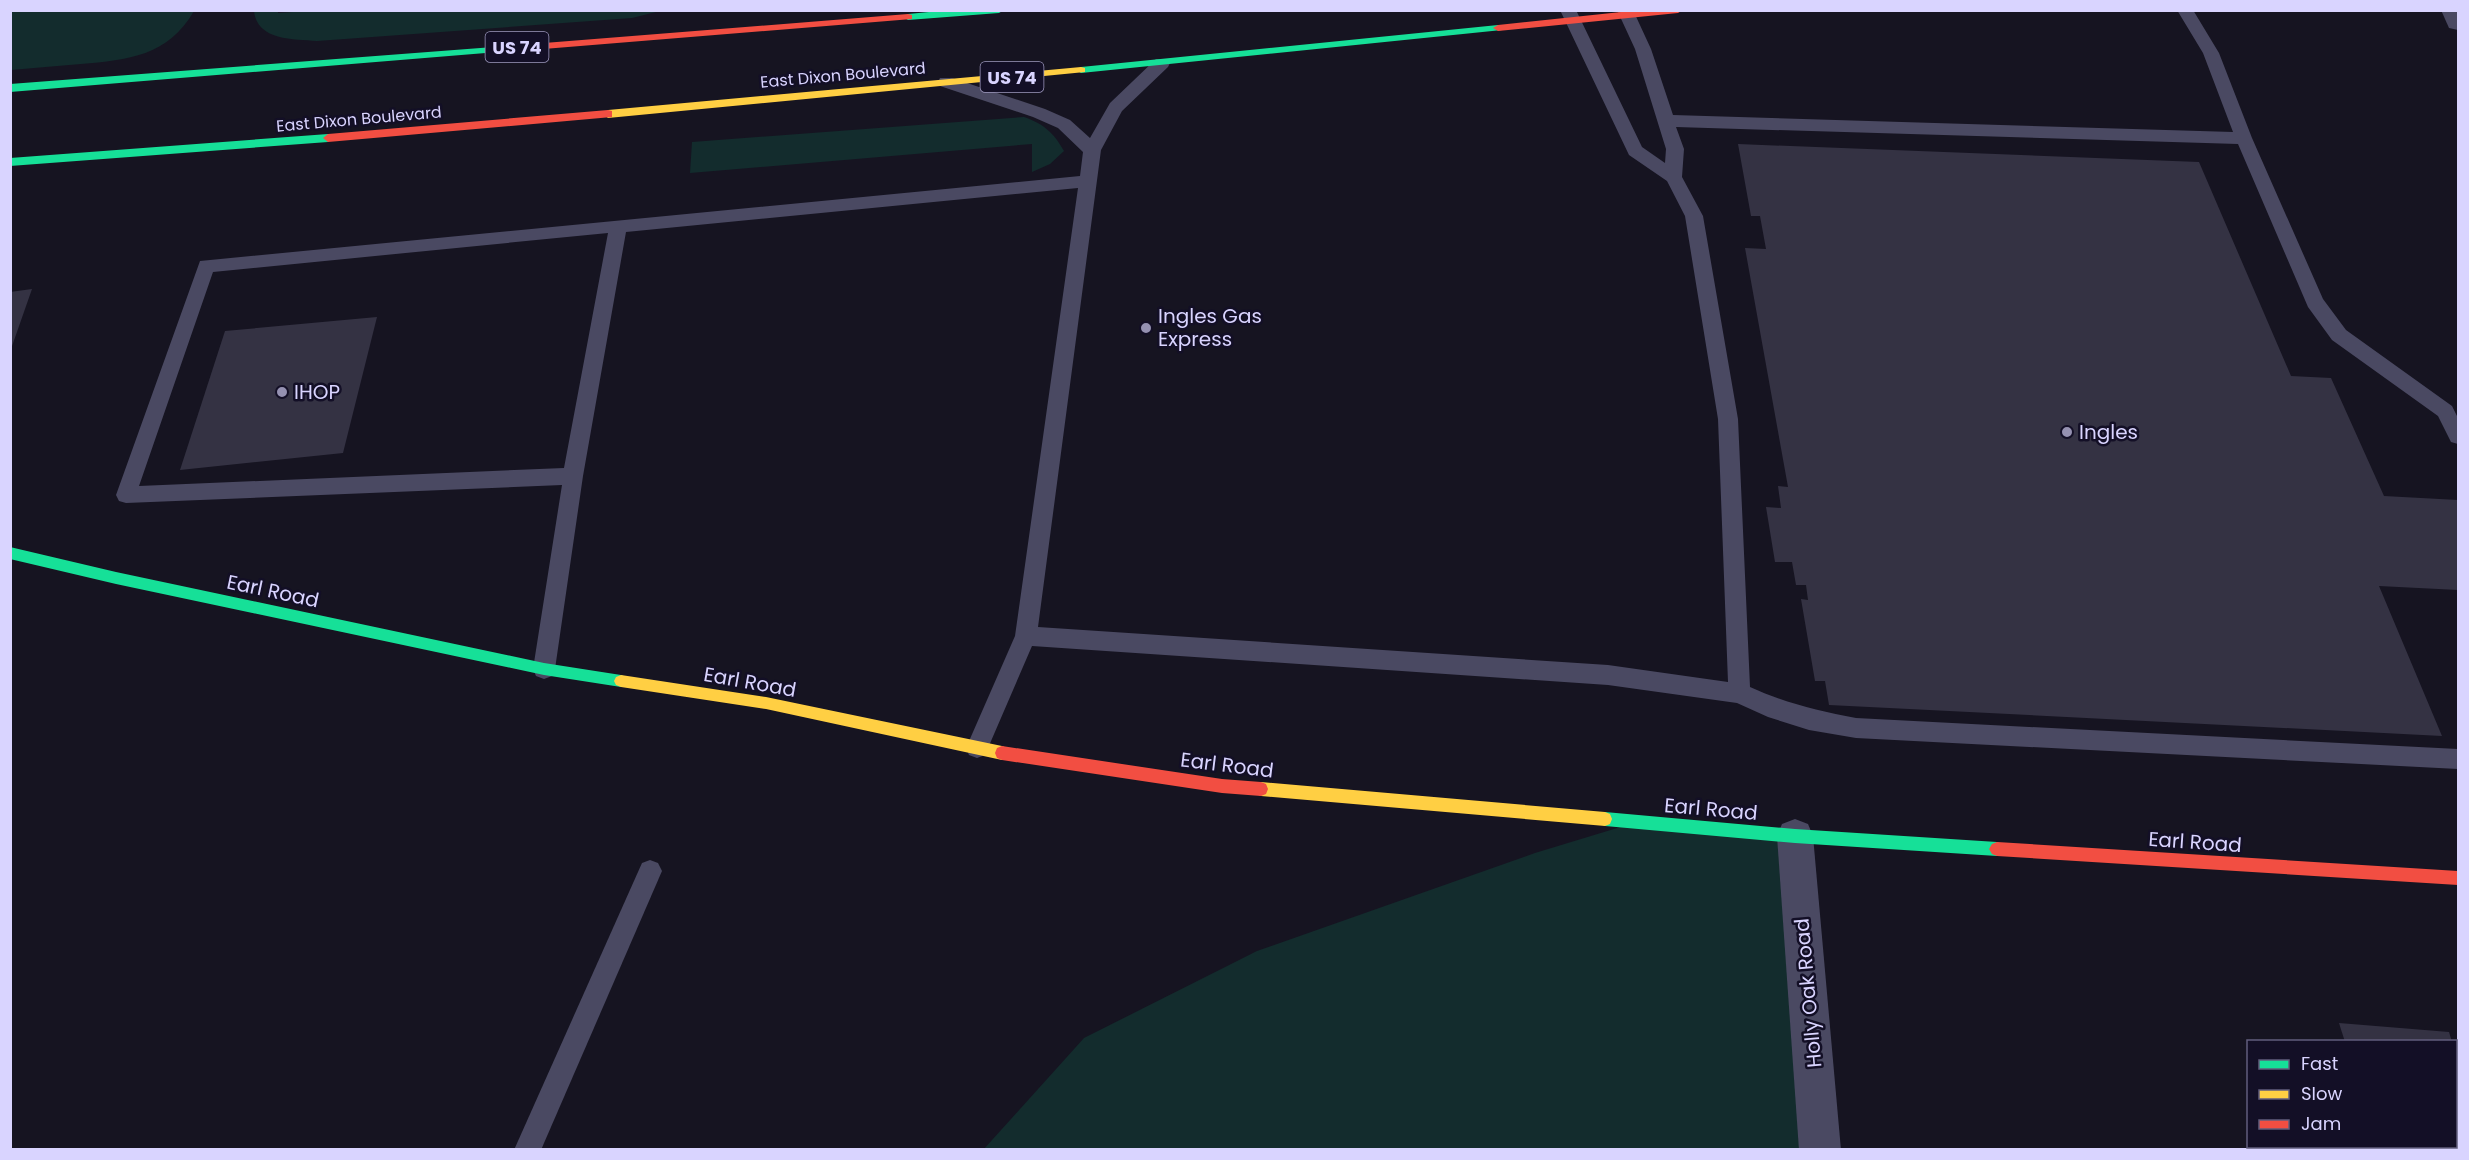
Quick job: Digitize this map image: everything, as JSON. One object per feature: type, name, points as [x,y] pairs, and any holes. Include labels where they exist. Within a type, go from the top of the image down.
[{"type":"main road","name":"US 74","points":[[10,88],[999,10]]},
{"type":"main road","name":"East Dixon Boulevard","points":[[10,162],[396,133],[1162,63],[1572,16],[1678,10]]},
{"type":"main road","name":"Earl Road","points":[[10,553],[544,669],[766,703],[977,748],[1222,786],[1795,837],[2458,878]]},
{"type":"street","points":[[2453,10],[2458,22]]},
{"type":"street","name":"Holly Oak Road","points":[[1795,837],[1820,1149]]},
{"type":"lane","points":[[2185,10],[2211,53],[2244,138],[2315,302],[2339,335],[2445,411],[2458,436]]},
{"type":"lane","points":[[1626,13],[1642,49],[1675,149],[1673,177]]},
{"type":"lane","points":[[1572,16],[1635,151],[1673,177],[1694,216],[1728,419],[1739,693]]},
{"type":"lane","points":[[977,748],[1026,636],[1092,150],[1116,107],[1162,63]]},
{"type":"lane","points":[[946,82],[1064,124],[1092,150]]},
{"type":"lane","points":[[1666,121],[2244,138]]},
{"type":"lane","points":[[573,476],[126,495],[206,266],[1089,181]]},
{"type":"lane","points":[[544,669],[573,476],[618,226]]},
{"type":"lane","points":[[1026,636],[1608,675],[1739,693],[1776,710],[1809,720],[1856,728],[2458,759]]},
{"type":"lane","points":[[527,1149],[650,871]]},
{"type":"green space","points":[[11,10],[194,11],[172,38],[145,53],[115,60],[11,70]]},
{"type":"green space","points":[[254,11],[278,11],[278,13],[307,11],[660,11],[632,18],[317,41],[288,39],[269,33],[257,21]]},
{"type":"green space","points":[[1024,117],[1048,130],[1064,151],[1050,164],[1032,172],[1032,144],[690,173],[692,142]]},
{"type":"green space","points":[[1637,822],[1797,837],[1821,1149],[983,1150],[1084,1038],[1257,951],[1535,853]]},
{"type":"building","name":"Ingles","points":[[1738,144],[2199,162],[2291,376],[2331,378],[2384,496],[2458,500],[2458,590],[2379,586],[2442,736],[1829,705],[1825,681],[1815,681],[1801,599],[1808,600],[1806,585],[1796,585],[1792,562],[1775,562],[1766,507],[1781,508],[1778,486],[1788,487],[1745,248],[1766,249],[1760,216],[1751,216]]},
{"type":"building","points":[[32,289],[11,349],[10,292]]},
{"type":"building","name":"IHOP","points":[[377,317],[343,453],[180,470],[225,331]]},
{"type":"building","points":[[2339,1023],[2449,1032],[2451,1040],[2344,1040]]},
{"type":"building","points":[[2457,1055],[2458,1150],[2378,1150],[2378,1148],[2457,1148]]},
{"type":"traffic: fast","points":[[908,17],[999,10]]},
{"type":"traffic: fast","points":[[1081,70],[1498,28]]},
{"type":"traffic: fast","points":[[10,88],[519,48]]},
{"type":"traffic: fast","points":[[10,162],[328,138]]},
{"type":"traffic: fast","points":[[10,553],[116,578],[544,669],[621,681]]},
{"type":"traffic: fast","points":[[1605,819],[1795,836],[1997,849]]},
{"type":"traffic: slow","points":[[608,114],[1081,70]]},
{"type":"traffic: slow","points":[[621,681],[766,703],[1002,753]]},
{"type":"traffic: slow","points":[[1261,789],[1605,819]]},
{"type":"traffic: jam","points":[[1498,28],[1678,10]]},
{"type":"traffic: jam","points":[[519,48],[908,17]]},
{"type":"traffic: jam","points":[[328,138],[608,114]]},
{"type":"traffic: jam","points":[[1002,753],[1222,786],[1261,789]]},
{"type":"traffic: jam","points":[[1997,849],[2458,878]]},
{"type":"place","name":"Ingles Gas Express","points":[[1146,328]]},
{"type":"place","name":"IHOP","points":[[282,392]]},
{"type":"place","name":"Ingles","points":[[2067,432]]}]
